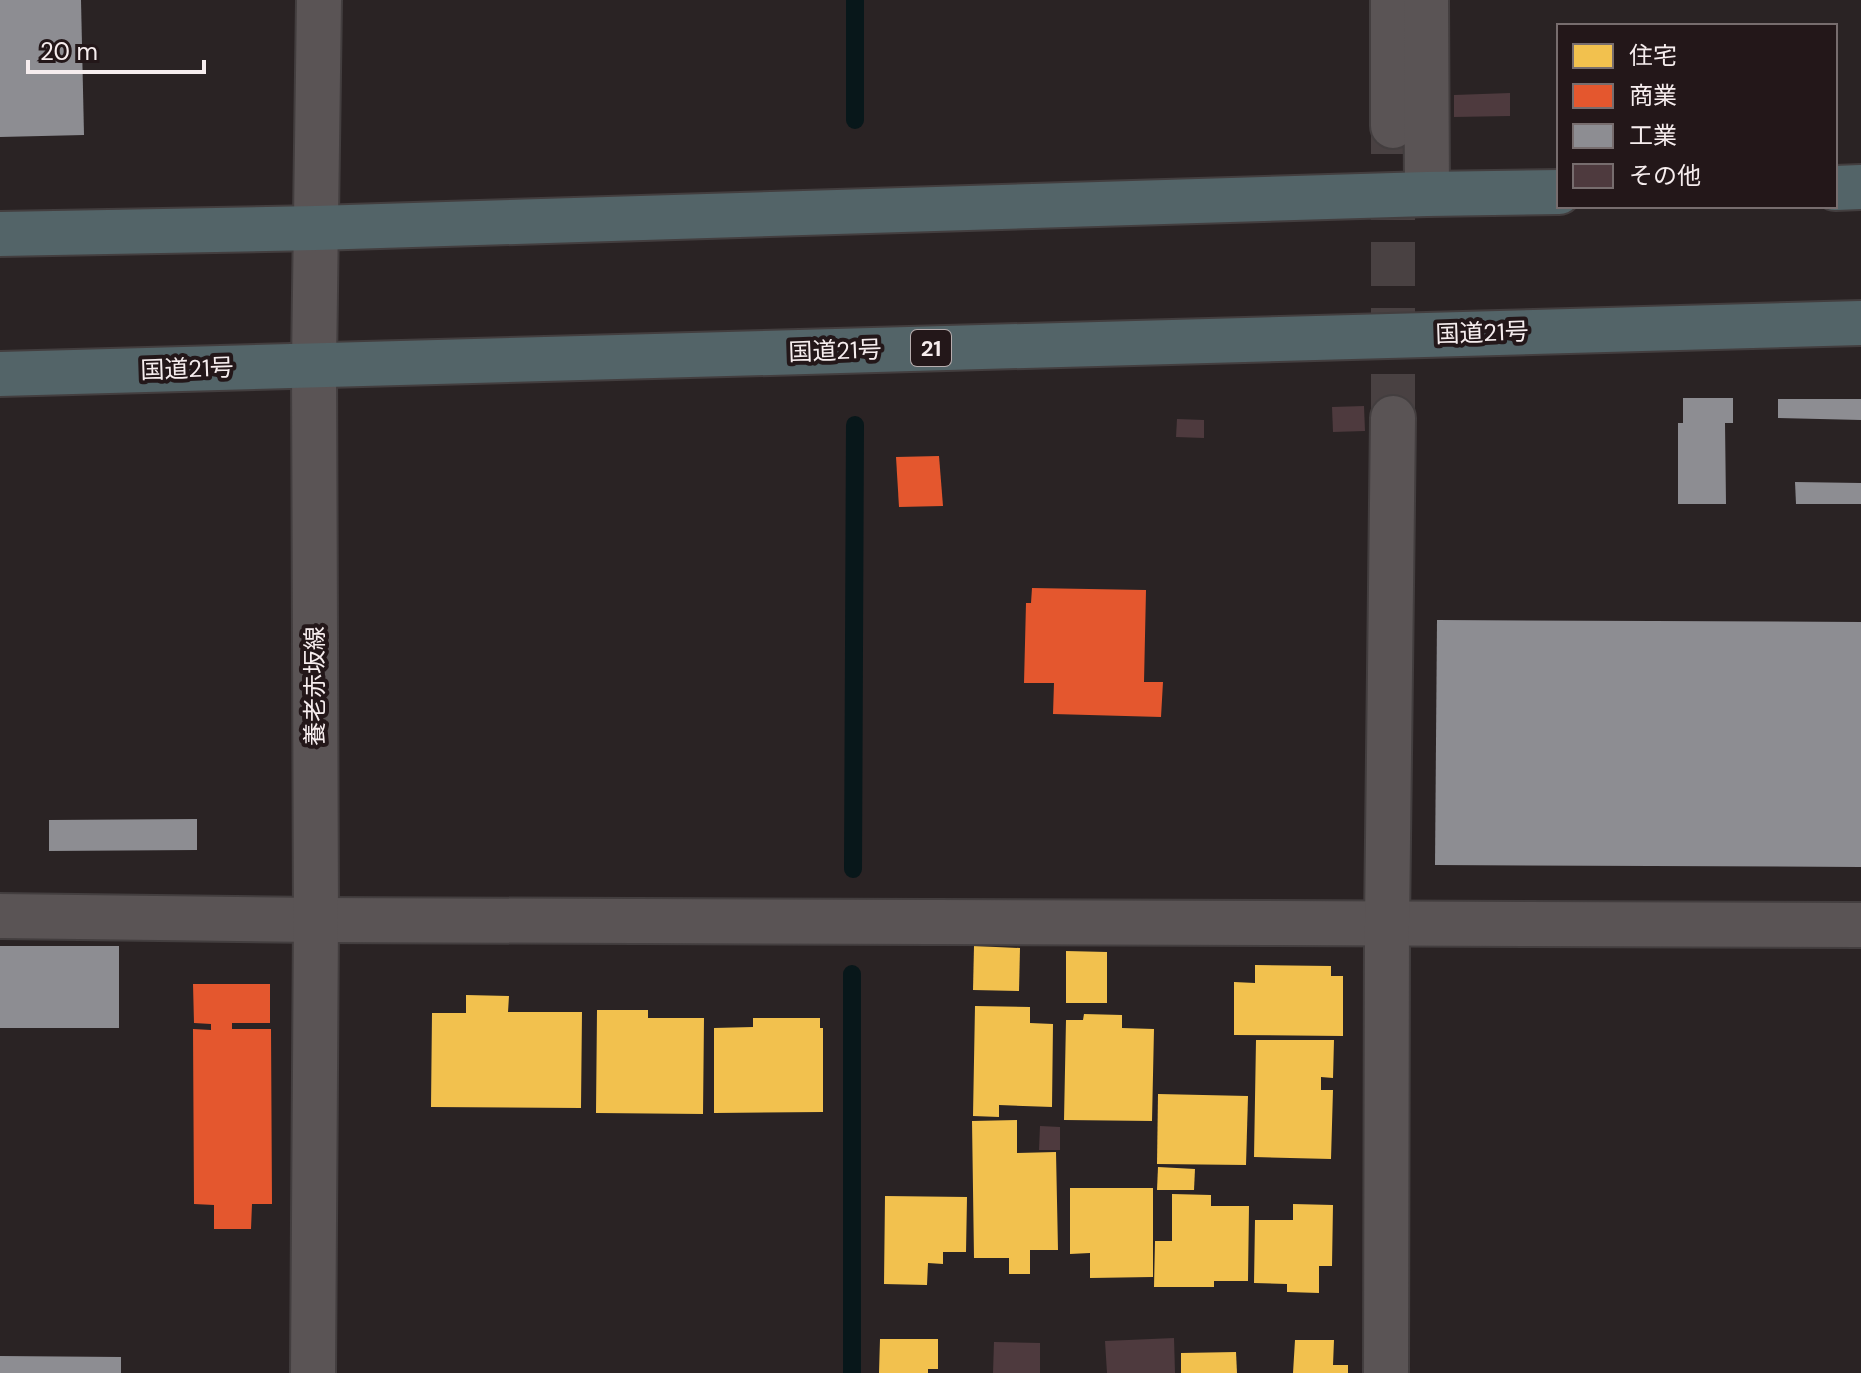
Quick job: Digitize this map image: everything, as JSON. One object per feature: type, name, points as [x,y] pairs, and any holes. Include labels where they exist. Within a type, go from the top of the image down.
[{"type":"highway","points":[[1837,188],[1861,187]]},
{"type":"highway","points":[[0,234],[316,228],[1557,192]]},
{"type":"highway","name":"国道21号","points":[[0,374],[1861,323]]},
{"type":"street","name":"養老赤坂線","points":[[313,1373],[316,920],[314,365],[319,0]]},
{"type":"street","points":[[1393,0],[1393,126]]},
{"type":"street","points":[[1426,0],[1427,194]]},
{"type":"street","points":[[1386,1373],[1393,418]]},
{"type":"street","points":[[0,916],[316,920],[1861,925]]},
{"type":"building: 住宅","points":[[974,946],[1020,948],[1019,991],[973,990]]},
{"type":"building: 住宅","points":[[1066,951],[1107,952],[1107,1003],[1066,1003]]},
{"type":"building: 住宅","points":[[1255,965],[1331,966],[1331,976],[1343,976],[1343,1036],[1234,1035],[1234,982],[1255,983]]},
{"type":"building: 住宅","points":[[466,995],[509,996],[508,1012],[582,1012],[581,1108],[431,1107],[432,1013],[466,1013]]},
{"type":"building: 住宅","points":[[975,1006],[1030,1007],[1030,1023],[1053,1024],[1052,1107],[999,1105],[999,1117],[973,1116]]},
{"type":"building: 住宅","points":[[597,1010],[648,1010],[648,1018],[704,1018],[703,1114],[596,1113]]},
{"type":"building: 住宅","points":[[1084,1014],[1122,1015],[1122,1028],[1154,1029],[1152,1121],[1064,1120],[1066,1020],[1083,1020]]},
{"type":"building: 住宅","points":[[753,1018],[820,1018],[820,1028],[823,1028],[823,1112],[714,1113],[714,1028],[753,1027]]},
{"type":"building: 住宅","points":[[1256,1040],[1334,1040],[1333,1078],[1321,1077],[1321,1090],[1333,1090],[1331,1159],[1254,1157]]},
{"type":"building: 住宅","points":[[1158,1094],[1248,1096],[1246,1165],[1157,1164]]},
{"type":"building: 住宅","points":[[1017,1120],[1017,1153],[1056,1152],[1058,1250],[1030,1250],[1030,1274],[1009,1274],[1009,1258],[974,1258],[972,1121]]},
{"type":"building: 住宅","points":[[1158,1167],[1195,1169],[1194,1190],[1157,1190]]},
{"type":"building: 住宅","points":[[1070,1188],[1153,1188],[1153,1277],[1090,1278],[1090,1253],[1070,1254]]},
{"type":"building: 住宅","points":[[1172,1194],[1211,1195],[1211,1206],[1249,1206],[1248,1281],[1214,1281],[1214,1287],[1154,1287],[1155,1241],[1172,1241]]},
{"type":"building: 住宅","points":[[885,1196],[967,1197],[966,1252],[943,1252],[943,1264],[928,1263],[927,1285],[884,1284]]},
{"type":"building: 住宅","points":[[1293,1204],[1333,1205],[1332,1266],[1319,1266],[1319,1293],[1287,1292],[1287,1284],[1254,1283],[1255,1220],[1293,1220]]},
{"type":"building: 住宅","points":[[880,1339],[938,1339],[938,1369],[928,1369],[928,1373],[879,1373]]},
{"type":"building: 住宅","points":[[1295,1340],[1334,1340],[1333,1365],[1348,1365],[1348,1373],[1293,1373]]},
{"type":"building: 住宅","points":[[1236,1352],[1237,1373],[1181,1373],[1181,1353]]},
{"type":"building: 商業","points":[[939,456],[943,506],[899,507],[896,457]]},
{"type":"building: 商業","points":[[1032,588],[1146,590],[1144,682],[1163,682],[1161,717],[1053,714],[1054,683],[1024,683],[1026,603],[1031,603]]},
{"type":"building: 商業","points":[[193,984],[270,984],[270,1023],[232,1023],[232,1029],[271,1029],[272,1204],[252,1204],[251,1229],[214,1229],[214,1205],[194,1204],[193,1029],[211,1030],[211,1024],[194,1023]]},
{"type":"building: 工業","points":[[0,0],[81,0],[84,135],[0,137]]},
{"type":"building: 工業","points":[[1683,398],[1733,398],[1733,423],[1725,423],[1726,504],[1678,504],[1678,423],[1683,423]]},
{"type":"building: 工業","points":[[1778,399],[1861,399],[1861,420],[1778,418]]},
{"type":"building: 工業","points":[[1795,482],[1861,483],[1861,504],[1796,504]]},
{"type":"building: 工業","points":[[1437,620],[1861,622],[1861,867],[1435,865]]},
{"type":"building: 工業","points":[[197,819],[197,850],[49,851],[49,820]]},
{"type":"building: 工業","points":[[0,946],[119,946],[119,1028],[0,1028]]},
{"type":"building: 工業","points":[[0,1356],[121,1357],[121,1373],[0,1373]]},
{"type":"building: その他","points":[[1510,93],[1510,116],[1454,117],[1454,95]]},
{"type":"building: その他","points":[[1364,406],[1365,431],[1333,432],[1332,407]]},
{"type":"building: その他","points":[[1177,419],[1204,420],[1204,438],[1176,437]]},
{"type":"building: その他","points":[[1040,1126],[1060,1127],[1060,1150],[1039,1150]]},
{"type":"building: その他","points":[[1174,1338],[1175,1373],[1107,1373],[1105,1341]]},
{"type":"building: その他","points":[[994,1342],[1040,1343],[1040,1373],[993,1373]]},
{"type":"waterway","points":[[855,0],[855,120]]},
{"type":"waterway","points":[[853,869],[855,425]]},
{"type":"waterway","points":[[852,974],[852,1373]]},
{"type":"tunnel","points":[[1393,126],[1393,418]]}]
